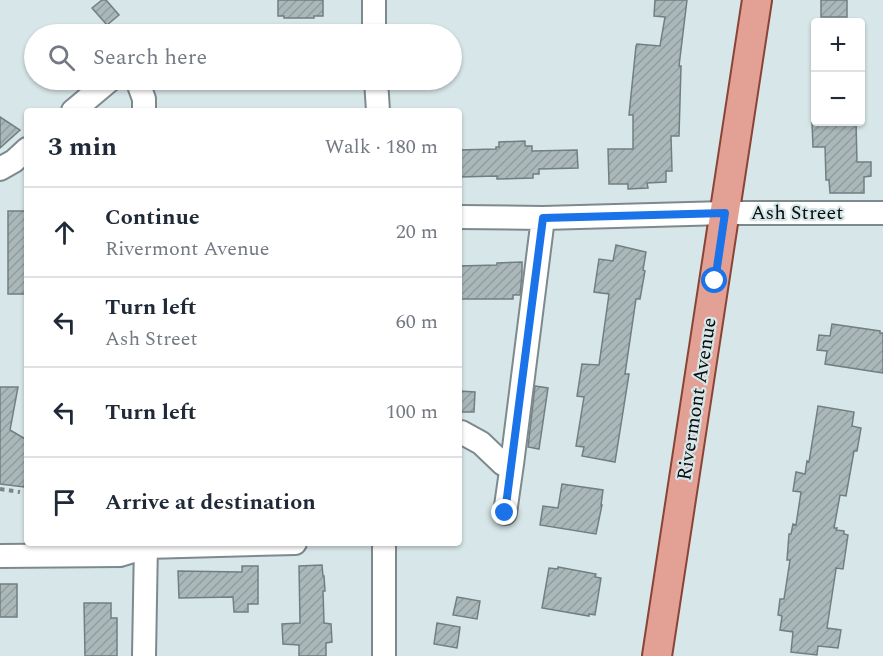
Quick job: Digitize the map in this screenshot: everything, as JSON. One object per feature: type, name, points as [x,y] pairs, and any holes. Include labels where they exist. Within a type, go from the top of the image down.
[{"type":"main road","name":"Rivermont Avenue","points":[[657,656],[757,0]]},
{"type":"street","points":[[374,0],[374,24]]},
{"type":"street","points":[[77,108],[98,90]]},
{"type":"street","points":[[141,90],[144,108]]},
{"type":"street","points":[[377,90],[378,108]]},
{"type":"street","points":[[0,169],[24,152]]},
{"type":"street","name":"Ash Street","points":[[462,217],[883,213]]},
{"type":"street","points":[[505,513],[543,218]]},
{"type":"street","points":[[462,433],[481,443],[503,464],[512,464]]},
{"type":"street","points":[[0,556],[120,555],[143,546]]},
{"type":"street","points":[[144,656],[146,546]]},
{"type":"street","points":[[384,546],[384,656]]},
{"type":"path","points":[[0,489],[20,492]]},
{"type":"building","points":[[102,0],[106,0],[119,15],[106,24],[92,8]]},
{"type":"building","points":[[278,0],[323,0],[323,16],[284,18],[284,16],[278,16]]},
{"type":"building","points":[[655,0],[687,0],[679,66],[681,66],[679,136],[671,136],[672,171],[666,171],[666,182],[647,183],[648,188],[628,189],[628,184],[609,184],[608,149],[633,149],[633,115],[629,115],[636,46],[637,44],[660,46],[665,17],[654,16]]},
{"type":"building","points":[[821,0],[847,0],[847,17],[821,17]]},
{"type":"building","points":[[0,117],[20,130],[0,148]]},
{"type":"building","points":[[812,126],[856,126],[857,162],[871,162],[871,176],[864,177],[864,193],[830,193],[829,180],[826,180],[825,147],[813,147]]},
{"type":"building","points":[[525,141],[525,146],[532,146],[532,151],[577,150],[578,168],[539,169],[539,174],[533,174],[533,178],[462,177],[462,150],[496,149],[499,147],[499,142]]},
{"type":"building","points":[[8,211],[24,211],[24,294],[8,294]]},
{"type":"building","points":[[616,245],[646,252],[640,299],[636,299],[625,374],[629,374],[615,462],[582,456],[584,447],[576,446],[584,397],[577,396],[582,364],[599,365],[609,294],[594,292],[599,259],[613,261]]},
{"type":"building","points":[[522,262],[520,295],[513,295],[513,299],[462,299],[462,266],[497,265],[497,263]]},
{"type":"building","points":[[832,324],[883,333],[883,373],[825,364],[827,351],[817,350],[819,335],[830,336]]},
{"type":"building","points":[[535,386],[548,388],[539,449],[528,447]]},
{"type":"building","points":[[0,387],[18,387],[10,430],[24,438],[24,487],[0,484]]},
{"type":"building","points":[[462,391],[475,392],[474,412],[462,412]]},
{"type":"building","points":[[818,406],[854,412],[852,426],[861,428],[857,451],[854,451],[846,496],[840,495],[834,528],[848,535],[843,569],[836,568],[827,628],[841,630],[838,648],[818,646],[817,655],[791,652],[793,632],[780,630],[782,616],[778,615],[780,599],[784,599],[790,560],[787,560],[789,534],[791,534],[793,524],[796,525],[801,492],[793,491],[796,472],[805,474],[807,461],[809,462]]},
{"type":"building","points":[[562,484],[603,490],[596,534],[540,525],[543,506],[558,508]]},
{"type":"building","points":[[322,565],[325,591],[323,591],[324,623],[331,624],[332,642],[326,643],[326,656],[299,656],[299,645],[283,644],[282,624],[300,623],[299,566]]},
{"type":"building","points":[[242,566],[258,566],[258,604],[248,604],[248,612],[234,612],[233,597],[179,598],[178,571],[242,572]]},
{"type":"building","points":[[558,567],[596,574],[595,577],[601,578],[595,615],[542,608],[549,568],[558,569]]},
{"type":"building","points":[[0,584],[17,584],[17,617],[0,617]]},
{"type":"building","points":[[457,597],[480,601],[477,619],[453,615]]},
{"type":"building","points":[[84,603],[111,603],[111,618],[117,618],[117,656],[85,656]]},
{"type":"building","points":[[437,623],[460,627],[457,648],[434,644]]},
{"type":"route","points":[[505,513],[543,218],[725,213],[715,281]]}]
